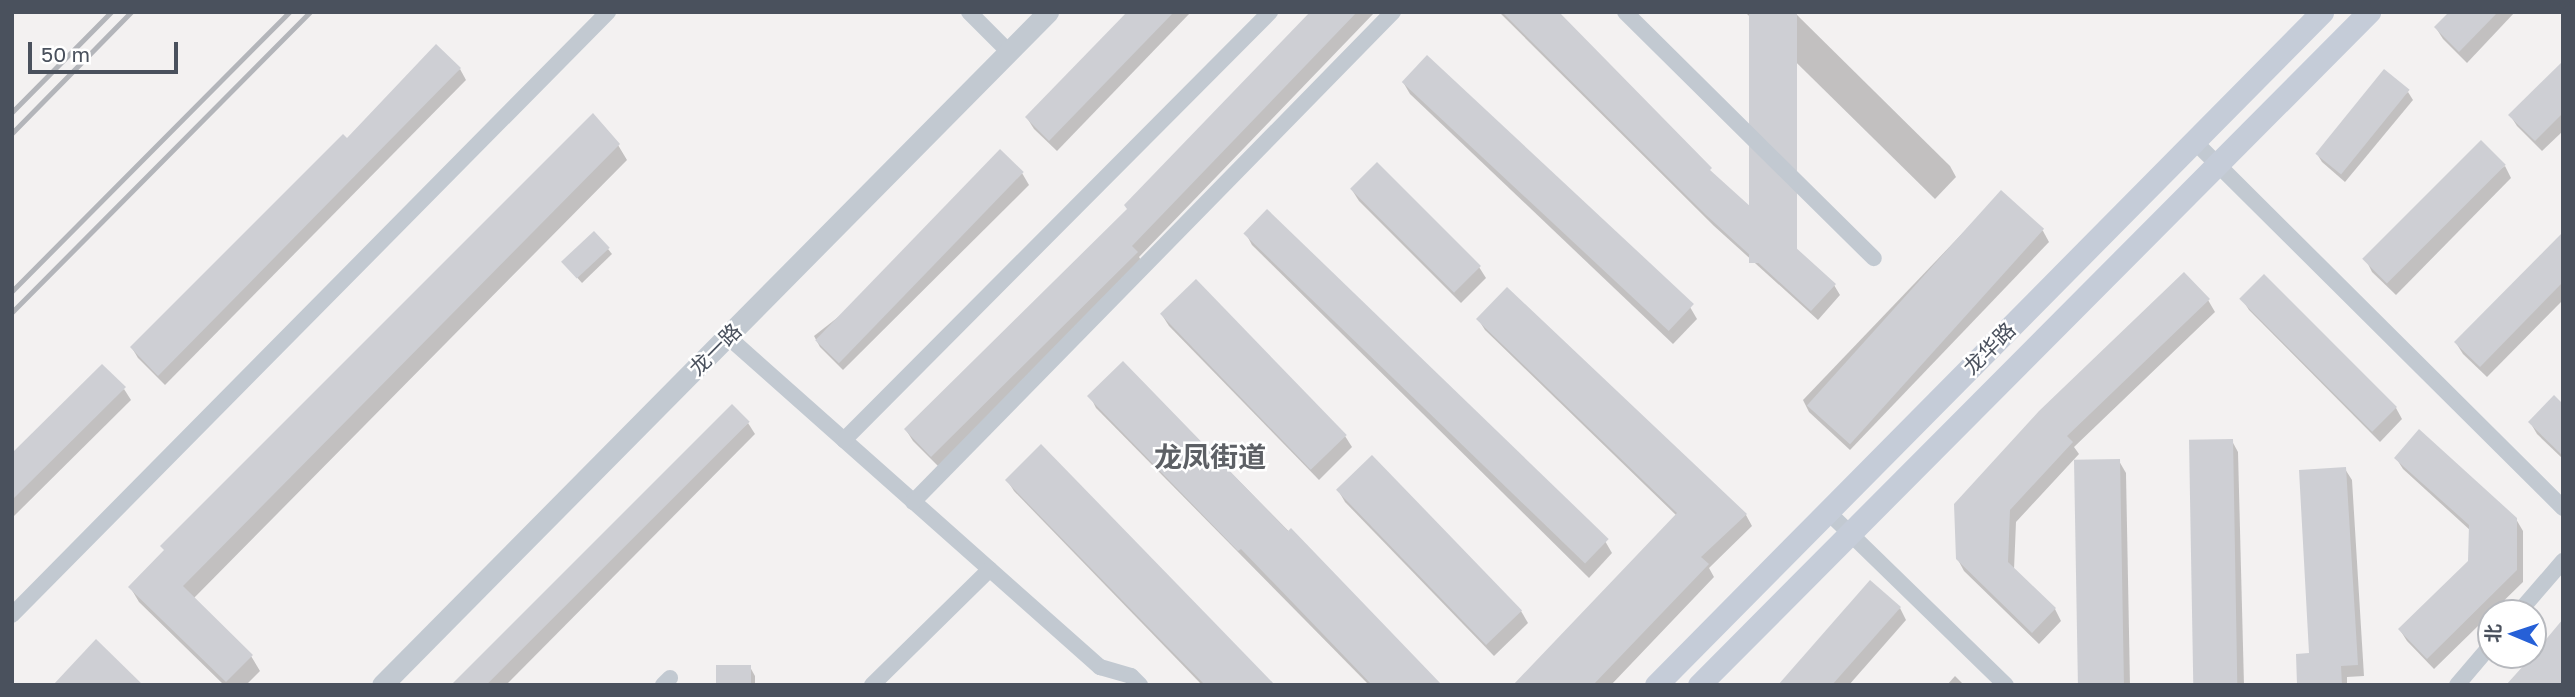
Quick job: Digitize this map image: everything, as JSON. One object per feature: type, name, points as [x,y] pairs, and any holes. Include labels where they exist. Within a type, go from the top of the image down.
[{"type":"main road","name":"龙华路","points":[[1656,685],[2322,12]]},
{"type":"main road","points":[[1699,685],[2369,12]]},
{"type":"street","points":[[12,615],[608,12]]},
{"type":"street","points":[[969,12],[1009,52]]},
{"type":"street","name":"龙一路","points":[[382,685],[1048,12]]},
{"type":"street","points":[[844,440],[1270,12]]},
{"type":"street","points":[[914,502],[1393,12]]},
{"type":"street","points":[[1625,12],[1874,258]]},
{"type":"street","points":[[2193,140],[2563,509]]},
{"type":"street","points":[[727,336],[1100,667],[1131,676],[1140,685]]},
{"type":"street","points":[[1828,512],[2006,685]]},
{"type":"street","points":[[2530,599],[2563,561]]},
{"type":"street","points":[[872,685],[990,569]]},
{"type":"street","points":[[2457,685],[2477,661]]},
{"type":"building","points":[[1127,12],[1174,12],[1049,141],[1025,117]]},
{"type":"building","points":[[1310,12],[1357,12],[1132,246],[1138,252],[931,457],[904,429],[1127,209],[1124,205]]},
{"type":"building","points":[[1502,12],[1559,12],[1712,168],[1710,170],[1836,284],[1811,311],[1706,215]]},
{"type":"building","points":[[1749,12],[1797,12],[1797,263],[1749,263]]},
{"type":"building","points":[[2449,12],[2498,12],[2459,52],[2434,27]]},
{"type":"building","points":[[436,44],[461,68],[158,376],[130,347],[343,134],[347,138]]},
{"type":"building","points":[[1427,55],[1694,304],[1669,331],[1402,82]]},
{"type":"building","points":[[2563,61],[2563,113],[2535,141],[2508,115]]},
{"type":"building","points":[[2384,69],[2410,90],[2341,174],[2315,154]]},
{"type":"building","points":[[593,113],[620,144],[183,586],[253,655],[226,682],[128,587],[164,550],[160,546]]},
{"type":"building","points":[[2481,140],[2506,165],[2387,284],[2362,259]]},
{"type":"building","points":[[1000,149],[1024,172],[839,363],[815,340]]},
{"type":"building","points":[[1377,162],[1481,266],[1454,293],[1350,189]]},
{"type":"building","points":[[2001,190],[2044,229],[1850,444],[1807,406]]},
{"type":"building","points":[[1267,209],[1609,539],[1585,563],[1243,233]]},
{"type":"building","points":[[594,231],[610,248],[577,279],[561,262]]},
{"type":"building","points":[[2563,232],[2563,282],[2480,367],[2454,342]]},
{"type":"building","points":[[2184,272],[2210,299],[2067,436],[2073,442],[2010,510],[2008,562],[2056,608],[2032,633],[1956,559],[1954,504],[2039,411]]},
{"type":"building","points":[[2264,274],[2397,407],[2372,432],[2239,299]]},
{"type":"building","points":[[1196,279],[1347,435],[1311,470],[1160,314]]},
{"type":"building","points":[[1507,287],[1747,514],[1701,557],[1709,564],[1593,685],[1513,685],[1677,513],[1476,319]]},
{"type":"building","points":[[1123,361],[1288,531],[1291,528],[1442,685],[1372,685],[1241,549],[1238,551],[1087,396]]},
{"type":"building","points":[[102,364],[126,387],[12,500],[12,453]]},
{"type":"building","points":[[2554,395],[2563,404],[2563,456],[2528,422]]},
{"type":"building","points":[[732,404],[750,422],[486,685],[451,685]]},
{"type":"building","points":[[2419,429],[2517,518],[2517,570],[2488,599],[2477,599],[2477,610],[2427,659],[2398,629],[2468,561],[2469,525],[2394,458]]},
{"type":"building","points":[[2233,439],[2237,685],[2193,685],[2189,440]]},
{"type":"building","points":[[1041,444],[1275,685],[1205,685],[1005,480]]},
{"type":"building","points":[[1372,455],[1522,610],[1486,645],[1336,490]]},
{"type":"building","points":[[2120,459],[2124,683],[2078,684],[2074,460]]},
{"type":"building","points":[[2346,467],[2358,665],[2341,666],[2342,685],[2297,685],[2296,654],[2309,653],[2299,470]]},
{"type":"building","points":[[1870,580],[1901,607],[1832,685],[1778,685]]},
{"type":"building","points":[[2563,619],[2563,685],[2506,685],[2520,669],[2547,669],[2547,638]]},
{"type":"building","points":[[96,639],[143,685],[53,685]]},
{"type":"building","points":[[716,665],[751,665],[751,685],[716,685]]},
{"type":"railway","points":[[12,112],[111,12]]},
{"type":"railway","points":[[12,133],[131,12]]},
{"type":"railway","points":[[12,291],[289,12]]},
{"type":"railway","points":[[12,312],[310,12]]},
{"type":"district","name":"龙凤街道","points":[[1210,457]]}]
